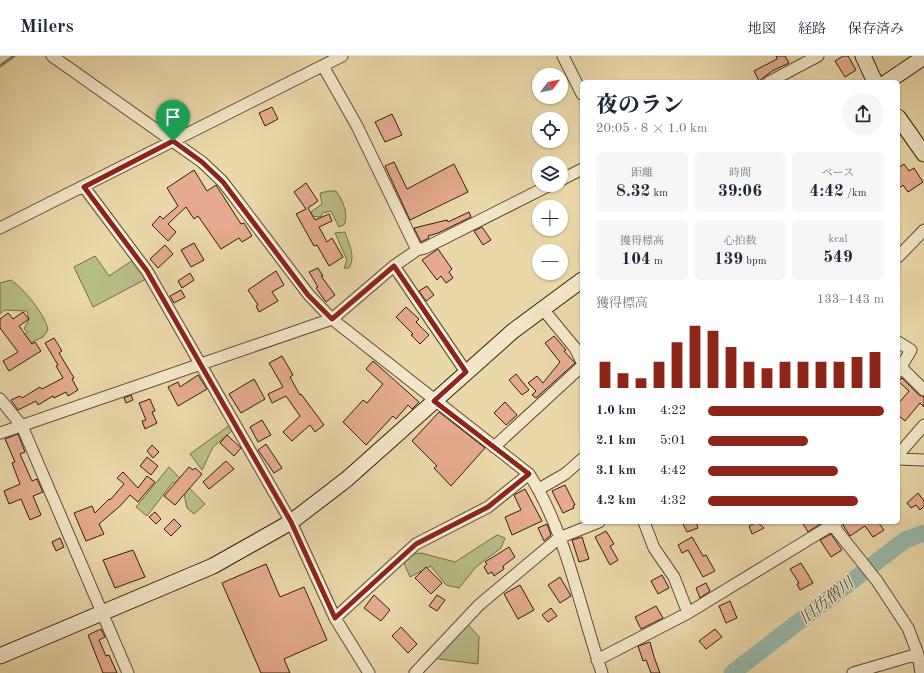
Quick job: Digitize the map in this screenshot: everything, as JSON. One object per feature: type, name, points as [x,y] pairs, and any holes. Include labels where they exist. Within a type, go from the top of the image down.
[{"type":"street","points":[[52,56],[202,162],[223,182],[308,295],[332,319],[434,401],[529,474],[539,490],[559,538],[602,673]]},
{"type":"street","points":[[0,228],[342,56]]},
{"type":"street","points":[[563,56],[580,90]]},
{"type":"street","points":[[773,80],[818,56]]},
{"type":"street","points":[[863,56],[874,80]]},
{"type":"street","points":[[890,80],[924,57]]},
{"type":"street","points":[[323,66],[357,126],[417,250]]},
{"type":"street","points":[[900,120],[924,154]]},
{"type":"street","points":[[568,176],[580,170]]},
{"type":"street","points":[[84,187],[147,271],[291,522],[335,618],[369,673]]},
{"type":"street","points":[[0,433],[332,319],[394,266],[417,250],[536,192]]},
{"type":"street","points":[[900,255],[924,230]]},
{"type":"street","points":[[394,266],[466,372]]},
{"type":"street","points":[[0,656],[213,566],[291,522],[347,479],[513,331],[542,308],[580,281]]},
{"type":"street","points":[[542,308],[575,348],[580,358]]},
{"type":"street","points":[[900,343],[911,350],[900,369],[924,390]]},
{"type":"street","points":[[494,447],[580,368]]},
{"type":"street","points":[[0,399],[22,426],[128,673]]},
{"type":"street","points":[[900,453],[924,425]]},
{"type":"street","points":[[900,459],[924,460]]},
{"type":"street","points":[[539,490],[565,474],[580,461]]},
{"type":"street","points":[[335,618],[416,544],[488,507],[529,474]]},
{"type":"street","points":[[415,673],[479,605],[559,538],[594,524]]},
{"type":"street","points":[[645,524],[654,548],[674,576],[688,613]]},
{"type":"street","points":[[597,660],[688,613],[831,524]]},
{"type":"street","points":[[834,524],[881,587],[908,628],[922,669]]},
{"type":"street","points":[[853,673],[918,654]]},
{"type":"green space","points":[[336,191],[346,212],[344,225],[339,227],[331,211],[322,213],[321,217],[310,216],[312,211],[322,204],[320,193]]},
{"type":"green space","points":[[345,232],[352,255],[349,268],[344,268],[347,260],[335,233]]},
{"type":"green space","points":[[95,256],[109,276],[133,260],[146,279],[93,307],[74,267]]},
{"type":"green space","points":[[11,280],[22,289],[33,302],[43,317],[48,330],[43,337],[26,345],[22,336],[28,332],[24,329],[29,319],[27,311],[5,310],[0,314],[0,283]]},
{"type":"green space","points":[[230,425],[233,430],[213,447],[202,470],[190,454]]},
{"type":"green space","points":[[169,467],[205,504],[194,514],[187,508],[183,489],[173,482],[147,516],[136,507]]},
{"type":"green space","points":[[497,535],[505,538],[501,548],[476,567],[459,588],[446,585],[431,566],[410,577],[401,556],[421,553],[455,562]]},
{"type":"green space","points":[[465,621],[479,637],[478,664],[431,658]]},
{"type":"building","points":[[776,56],[785,56],[789,63],[772,71],[758,80],[754,71],[777,59]]},
{"type":"building","points":[[843,56],[848,56],[856,70],[845,77],[835,61]]},
{"type":"building","points":[[272,107],[278,119],[265,126],[259,113]]},
{"type":"building","points":[[392,114],[402,135],[385,142],[375,122]]},
{"type":"building","points":[[394,162],[407,189],[454,164],[468,192],[410,220],[385,166]]},
{"type":"building","points":[[904,164],[909,171],[914,168],[923,182],[908,192],[903,185],[900,187],[900,167]]},
{"type":"building","points":[[194,170],[207,191],[216,185],[241,224],[244,223],[252,236],[242,242],[239,238],[221,249],[198,216],[194,219],[186,207],[168,224],[176,232],[168,241],[152,225],[160,216],[163,219],[178,206],[167,188]]},
{"type":"building","points":[[306,183],[318,201],[308,208],[315,220],[329,214],[332,221],[319,227],[327,242],[332,238],[343,257],[329,266],[317,245],[314,246],[296,214],[306,209],[294,192]]},
{"type":"building","points":[[469,212],[471,217],[438,233],[428,236],[429,238],[421,242],[414,228],[447,220],[448,222]]},
{"type":"building","points":[[482,227],[491,240],[483,245],[474,231]]},
{"type":"building","points":[[194,243],[204,260],[191,267],[181,250]]},
{"type":"building","points":[[165,245],[173,254],[158,268],[150,259]]},
{"type":"building","points":[[438,249],[452,269],[449,272],[453,278],[446,283],[441,276],[437,280],[422,260]]},
{"type":"building","points":[[318,268],[323,276],[321,276],[335,295],[326,302],[316,288],[318,287],[309,272]]},
{"type":"building","points":[[276,271],[284,285],[272,292],[278,301],[259,312],[256,306],[258,305],[248,290]]},
{"type":"building","points":[[190,273],[194,280],[182,288],[178,281]]},
{"type":"building","points":[[427,286],[434,295],[426,301],[419,291]]},
{"type":"building","points":[[181,290],[185,297],[174,303],[170,296]]},
{"type":"building","points":[[406,307],[419,319],[416,322],[429,335],[420,344],[411,335],[413,334],[396,317]]},
{"type":"building","points":[[23,312],[29,319],[19,326],[32,344],[35,342],[41,351],[9,371],[3,361],[18,352],[0,328],[0,319],[8,313],[13,319]]},
{"type":"building","points":[[554,336],[566,350],[564,351],[575,363],[536,398],[532,395],[536,391],[528,383],[537,376],[543,383],[560,362],[545,343]]},
{"type":"building","points":[[54,338],[62,351],[59,353],[74,378],[72,379],[78,390],[68,396],[66,392],[54,398],[53,396],[38,405],[36,401],[18,410],[11,400],[20,396],[22,398],[40,387],[42,389],[63,378],[56,366],[58,365],[45,343]]},
{"type":"building","points":[[282,356],[293,375],[290,377],[300,395],[301,394],[324,425],[315,432],[310,425],[292,441],[283,432],[300,416],[286,396],[272,403],[268,394],[283,387],[269,363]]},
{"type":"building","points":[[373,361],[419,402],[412,409],[408,405],[396,419],[393,416],[366,445],[343,422],[363,400],[367,403],[383,384],[366,369]]},
{"type":"building","points":[[516,374],[529,390],[522,395],[509,380]]},
{"type":"building","points":[[198,375],[207,389],[178,406],[168,387],[178,382],[180,387]]},
{"type":"building","points":[[902,378],[919,395],[924,397],[924,407],[920,403],[905,421],[900,417],[900,402],[909,391],[900,383],[900,380]]},
{"type":"building","points":[[254,379],[265,399],[241,413],[229,394]]},
{"type":"building","points":[[131,395],[133,400],[126,403],[124,398]]},
{"type":"building","points":[[150,399],[155,411],[152,412],[157,423],[145,429],[142,421],[146,420],[139,403]]},
{"type":"building","points":[[505,402],[517,415],[506,425],[494,413]]},
{"type":"building","points":[[439,412],[485,448],[451,486],[434,468],[437,466],[412,441]]},
{"type":"building","points":[[262,420],[271,435],[258,442],[250,427]]},
{"type":"building","points":[[18,434],[25,452],[20,454],[32,481],[37,479],[43,492],[33,496],[41,515],[30,520],[21,499],[9,504],[4,491],[20,484],[12,463],[15,462],[5,439]]},
{"type":"building","points":[[227,435],[241,448],[234,456],[220,443]]},
{"type":"building","points":[[266,444],[282,468],[274,473],[258,450]]},
{"type":"building","points":[[152,445],[159,452],[153,458],[147,451]]},
{"type":"building","points":[[147,457],[158,466],[151,475],[140,466]]},
{"type":"building","points":[[226,461],[234,469],[209,489],[203,482]]},
{"type":"building","points":[[189,467],[193,470],[195,468],[202,474],[175,505],[164,496]]},
{"type":"building","points":[[123,472],[138,488],[147,476],[155,482],[138,502],[130,495],[120,506],[99,524],[104,534],[86,541],[74,513],[92,506],[95,513],[109,499],[110,500],[124,484],[117,478]]},
{"type":"building","points":[[565,485],[575,505],[573,506],[574,508],[563,513],[552,491]]},
{"type":"building","points":[[525,489],[542,521],[512,535],[505,517],[521,510],[514,495]]},
{"type":"building","points":[[918,493],[924,501],[924,506],[920,510],[916,505],[911,508],[907,503]]},
{"type":"building","points":[[155,512],[161,519],[156,524],[149,517]]},
{"type":"building","points":[[174,519],[181,526],[171,536],[164,529]]},
{"type":"building","points":[[547,524],[551,535],[544,541],[538,528]]},
{"type":"building","points":[[683,524],[697,524],[698,528],[687,532]]},
{"type":"building","points":[[753,524],[759,524],[764,528],[752,534],[749,526]]},
{"type":"building","points":[[803,524],[820,524],[808,532]]},
{"type":"building","points":[[880,524],[884,530],[873,537],[865,526],[850,536],[843,525]]},
{"type":"building","points":[[606,531],[614,544],[610,546],[618,560],[610,565],[595,537]]},
{"type":"building","points":[[831,534],[842,550],[831,557],[820,540]]},
{"type":"building","points":[[582,537],[589,559],[579,562],[572,540]]},
{"type":"building","points":[[692,537],[703,556],[706,555],[715,571],[703,577],[688,550],[682,553],[678,545]]},
{"type":"building","points":[[60,538],[64,547],[56,551],[52,542]]},
{"type":"building","points":[[509,547],[515,557],[503,566],[504,569],[494,576],[492,572],[488,574],[484,567],[487,564],[485,562]]},
{"type":"building","points":[[133,550],[145,577],[115,588],[103,560]]},
{"type":"building","points":[[801,563],[813,583],[800,590],[797,584],[799,583],[790,569]]},
{"type":"building","points":[[266,564],[280,597],[304,587],[327,640],[284,659],[290,673],[261,673],[222,583]]},
{"type":"building","points":[[426,567],[442,583],[431,594],[415,578]]},
{"type":"building","points":[[662,575],[669,588],[658,594],[651,581]]},
{"type":"building","points":[[560,577],[571,596],[560,603],[548,585]]},
{"type":"building","points":[[706,583],[710,591],[700,598],[696,588]]},
{"type":"building","points":[[520,585],[534,610],[518,619],[504,594]]},
{"type":"building","points":[[374,595],[390,610],[381,621],[364,608]]},
{"type":"building","points":[[437,595],[445,600],[437,611],[429,606]]},
{"type":"building","points":[[730,601],[737,618],[726,623],[719,606]]},
{"type":"building","points":[[656,606],[663,618],[641,629],[635,617]]},
{"type":"building","points":[[551,608],[557,616],[548,622],[542,615]]},
{"type":"building","points":[[401,627],[417,644],[408,653],[392,636]]},
{"type":"building","points":[[101,629],[105,637],[99,640],[106,656],[109,655],[117,673],[103,673],[88,635]]},
{"type":"building","points":[[715,629],[722,637],[706,649],[699,641]]},
{"type":"building","points":[[650,642],[660,673],[651,673],[646,660],[643,661],[638,646]]},
{"type":"waterway","points":[[0,66],[14,56]]},
{"type":"waterway","name":"旧彷僧川","points":[[732,673],[905,540],[924,533]]},
{"type":"route","points":[[173,141],[202,162],[223,182],[308,295],[332,319],[394,266],[466,372],[434,401],[529,474],[488,507],[416,544],[401,556],[335,618],[291,522],[147,271],[84,187],[173,141]]}]
